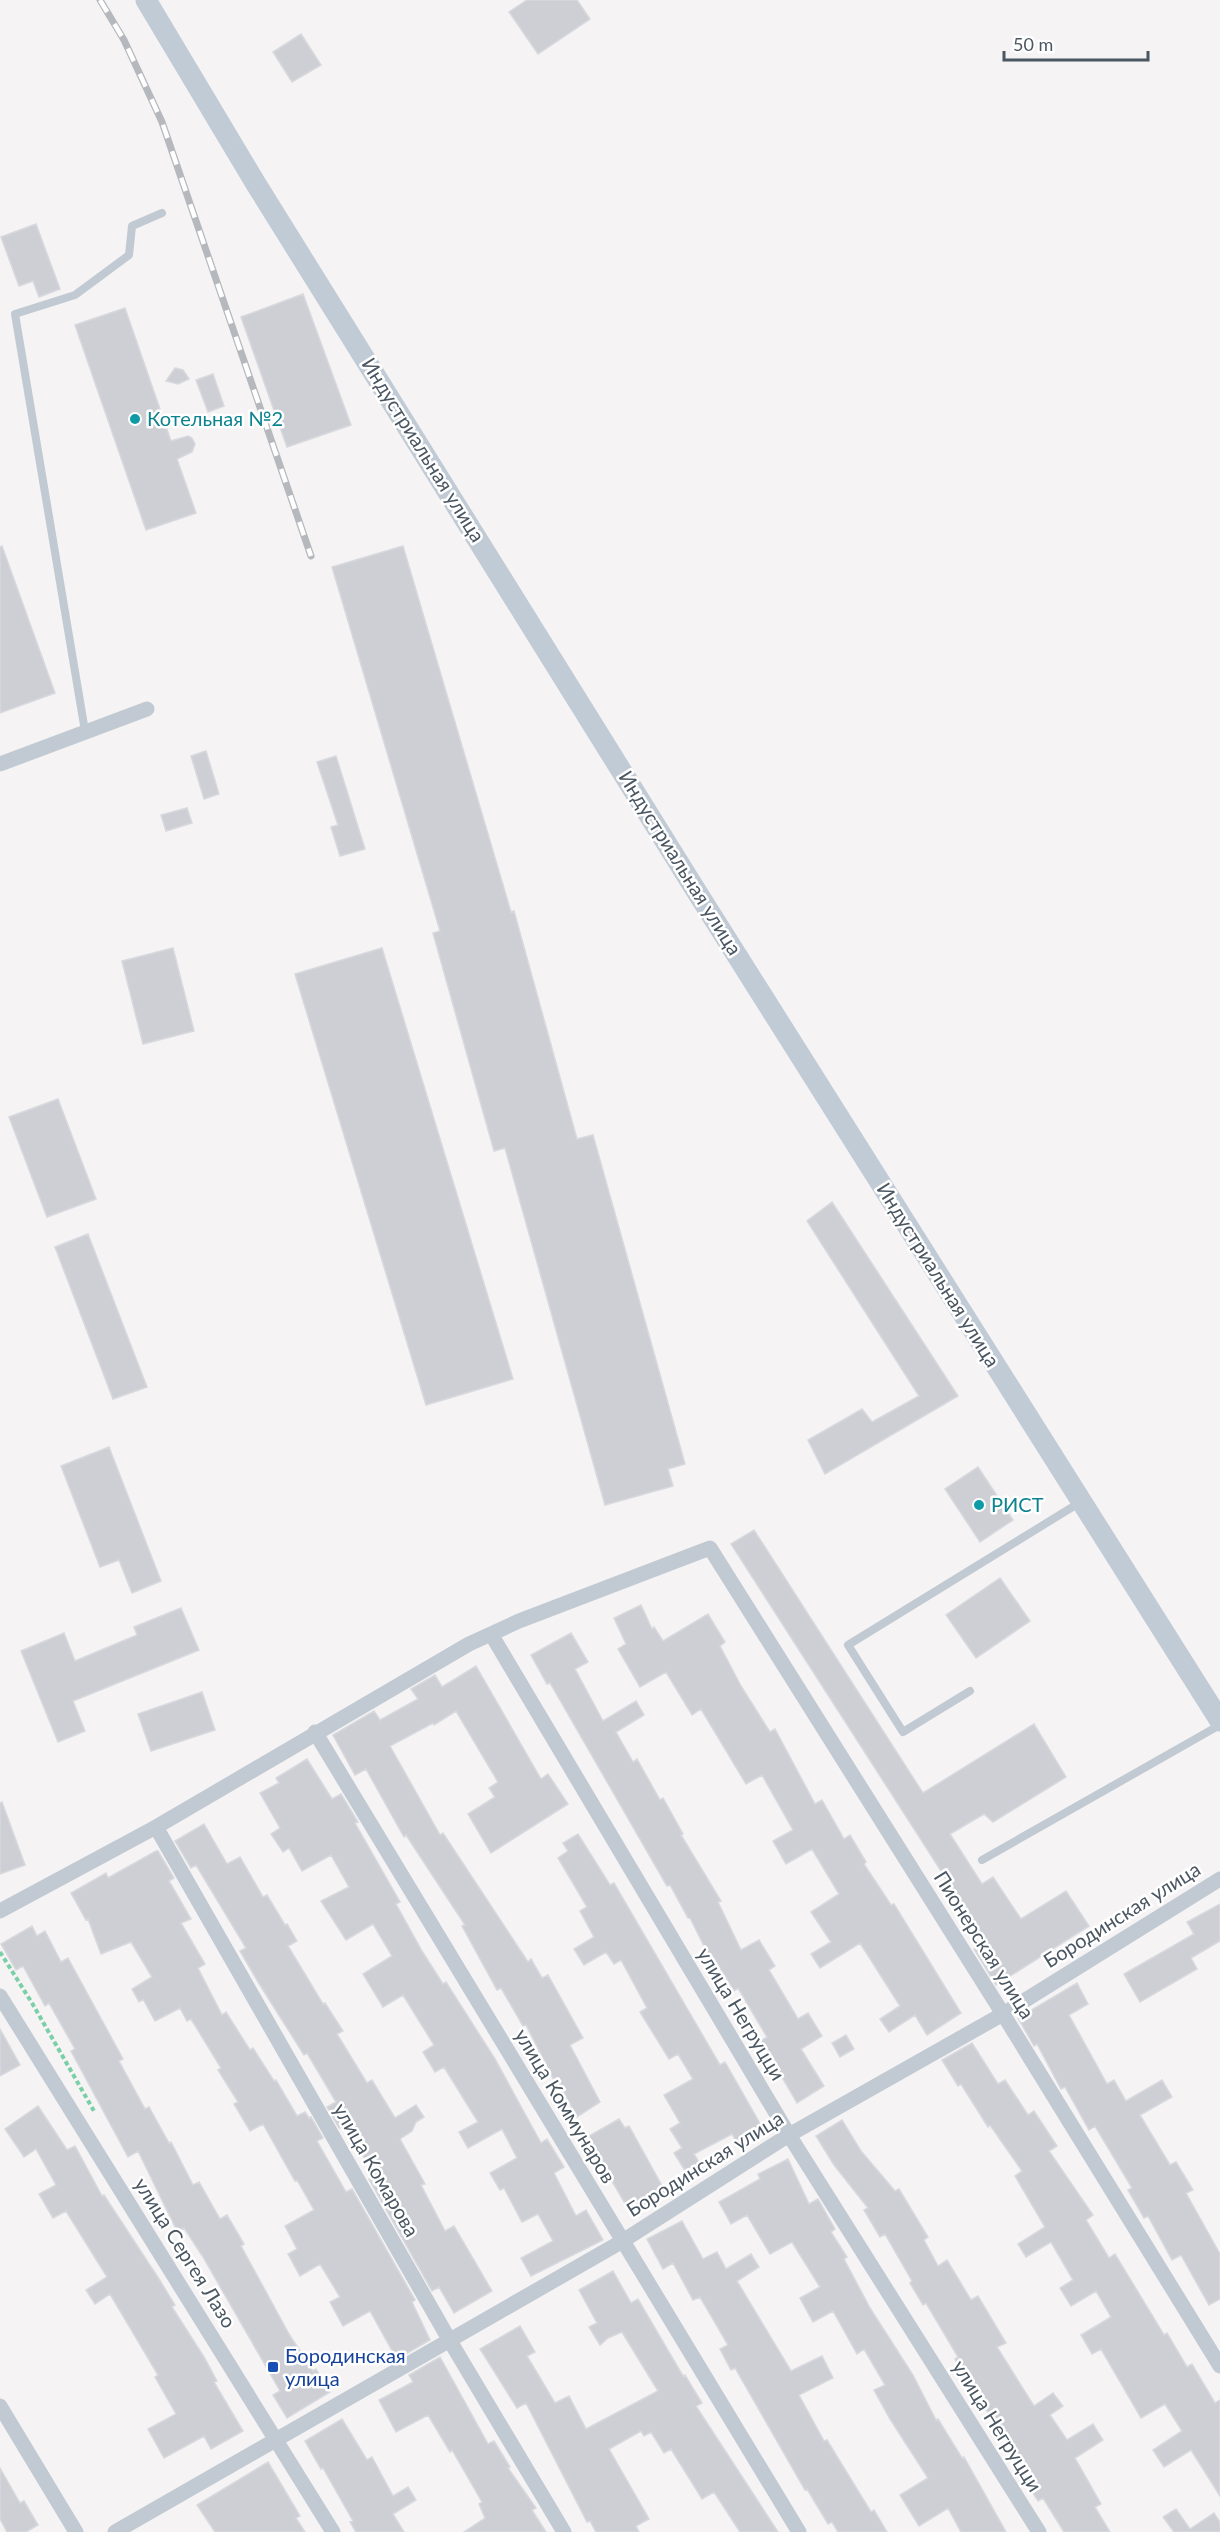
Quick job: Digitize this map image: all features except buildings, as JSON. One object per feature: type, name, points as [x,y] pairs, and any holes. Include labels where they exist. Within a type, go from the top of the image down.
[{"type":"main road","name":"Индустриальная улица","points":[[146,0],[256,184],[1220,1723]]},
{"type":"street","points":[[0,764],[147,709]]},
{"type":"street","name":"Пионерская улица","points":[[491,1635],[529,1617],[710,1548],[1003,2014],[1220,2366]]},
{"type":"street","points":[[0,1911],[156,1827],[315,1732],[469,1644],[491,1635]]},
{"type":"street","name":"улица Негруцци","points":[[491,1635],[789,2135],[1039,2532]]},
{"type":"street","name":"улица Коммунаров","points":[[315,1732],[621,2242],[799,2532]]},
{"type":"street","name":"улица Комарова","points":[[156,1827],[450,2341],[564,2532]]},
{"type":"street","name":"Бородинская улица","points":[[115,2532],[146,2525],[275,2438],[450,2341],[621,2242],[789,2135],[1003,2014],[1220,1879]]},
{"type":"street","name":"улица Сергея Лазо","points":[[0,1996],[333,2532]]},
{"type":"street","points":[[0,2406],[76,2532]]},
{"type":"lane","points":[[85,731],[15,314],[75,295],[129,255],[132,226],[162,213]]},
{"type":"lane","points":[[970,1691],[903,1732],[848,1645],[1081,1503]]},
{"type":"lane","points":[[982,1860],[1220,1723]]},
{"type":"railway","points":[[100,0],[124,40],[162,122],[311,556]]},
{"type":"place","name":"Котельная №2","points":[[135,419]]},
{"type":"place","name":"РИСТ","points":[[979,1505]]},
{"type":"place","name":"Бородинская улица","points":[[273,2367]]}]
